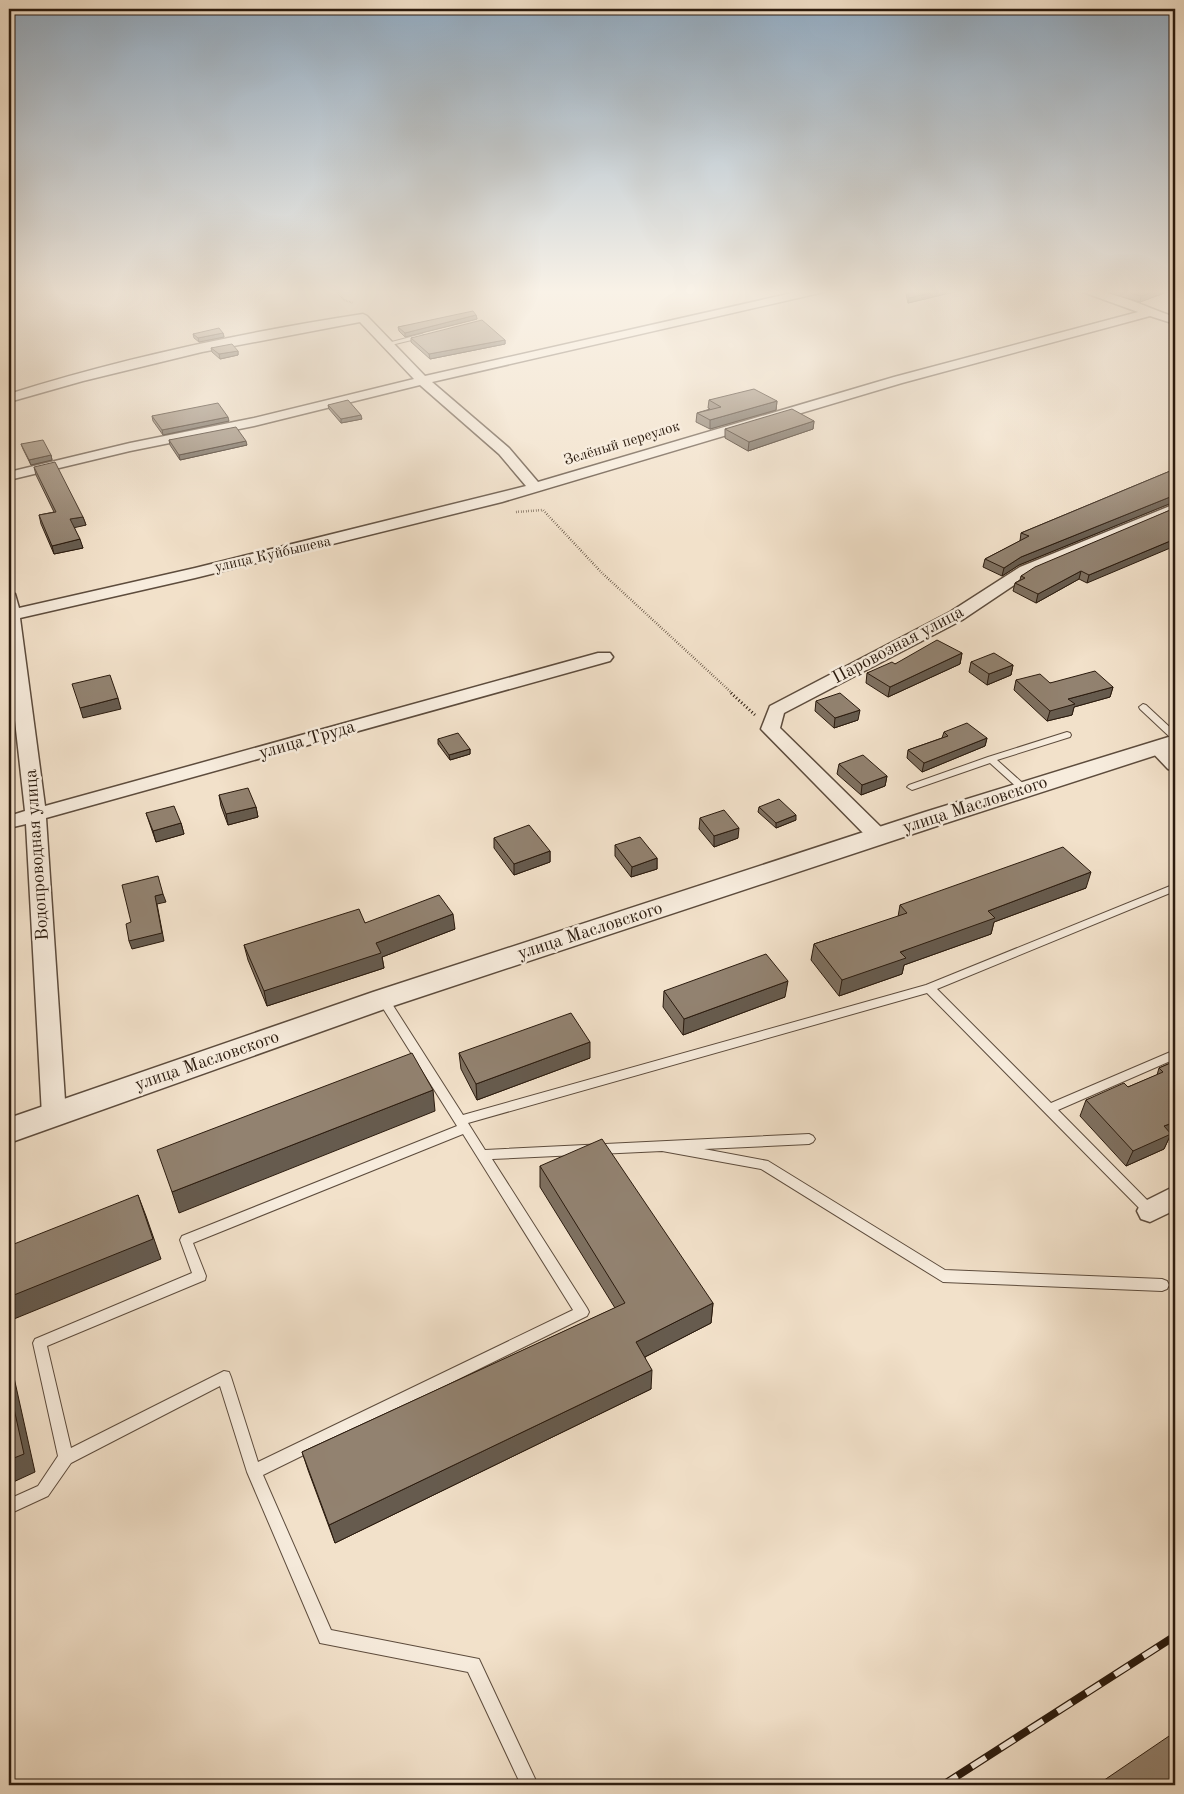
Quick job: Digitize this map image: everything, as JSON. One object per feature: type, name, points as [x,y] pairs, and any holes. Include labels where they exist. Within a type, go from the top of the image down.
[{"type":"street","points":[[9,398],[49,385],[100,373]]},
{"type":"street","points":[[414,373],[504,451],[536,488]]},
{"type":"street","points":[[9,476],[130,447],[254,422],[458,373]]},
{"type":"street","name":"Зелёный переулок","points":[[536,488],[768,417],[930,373]]},
{"type":"street","name":"улица Куйбышева","points":[[10,608],[195,573],[536,488]]},
{"type":"street","name":"Паровозная улица","points":[[770,729],[776,710],[956,616],[1026,570],[1175,508]]},
{"type":"street","name":"Водопроводная улица","points":[[10,608],[36,816],[54,1115]]},
{"type":"street","name":"улица Труда","points":[[9,822],[604,657]]},
{"type":"street","points":[[770,729],[878,836]]},
{"type":"street","name":"улица Масловского","points":[[9,1130],[383,999],[878,836],[1024,790],[1171,748]]},
{"type":"street","points":[[1150,1211],[1175,1197]]},
{"type":"lane","points":[[1143,707],[1171,748]]},
{"type":"lane","points":[[912,787],[1067,734]]},
{"type":"lane","points":[[991,759],[1024,790]]},
{"type":"lane","points":[[66,1458],[40,1342],[200,1276],[186,1240],[463,1124],[929,988],[1175,887]]},
{"type":"lane","points":[[929,988],[1150,1211]]},
{"type":"lane","points":[[254,1472],[582,1312],[383,999]]},
{"type":"lane","points":[[1049,1109],[1175,1054]]},
{"type":"lane","points":[[482,1155],[809,1139]]},
{"type":"lane","points":[[661,1146],[764,1165],[944,1276],[1162,1285]]},
{"type":"lane","points":[[9,1507],[43,1491],[66,1458],[224,1377],[254,1472],[326,1637],[473,1665],[530,1785]]},
{"type":"path","points":[[497,499],[502,510],[512,512],[543,510],[602,573],[770,729]]},
{"type":"building","points":[[754,389],[777,401],[710,420],[697,413],[721,407],[709,400]]},
{"type":"building","points":[[348,400],[361,415],[341,419],[328,405]]},
{"type":"building","points":[[218,403],[228,417],[162,430],[152,416]]},
{"type":"building","points":[[792,409],[814,421],[749,442],[725,429]]},
{"type":"building","points":[[236,427],[246,441],[179,455],[169,440]]},
{"type":"building","points":[[43,440],[51,455],[29,460],[21,444]]},
{"type":"building","points":[[55,462],[83,517],[70,519],[80,539],[52,546],[39,515],[56,512],[34,467]]},
{"type":"building","points":[[1175,469],[1175,495],[1021,557],[1004,568],[985,559],[1029,536],[1021,533]]},
{"type":"building","points":[[1175,508],[1175,539],[1089,575],[1081,571],[1038,594],[1015,583],[1025,578],[1021,576],[1035,567]]},
{"type":"building","points":[[937,640],[962,653],[890,687],[867,673],[892,662],[895,664]]},
{"type":"building","points":[[994,653],[1013,665],[989,674],[971,662]]},
{"type":"building","points":[[1095,671],[1113,687],[1068,699],[1075,704],[1050,711],[1016,680],[1040,674],[1050,683]]},
{"type":"building","points":[[110,675],[118,698],[80,708],[72,684]]},
{"type":"building","points":[[840,693],[860,710],[835,718],[816,701]]},
{"type":"building","points":[[967,723],[987,738],[924,763],[908,750],[948,736],[944,732]]},
{"type":"building","points":[[458,733],[470,749],[449,755],[438,739]]},
{"type":"building","points":[[863,755],[887,776],[862,785],[839,764]]},
{"type":"building","points":[[248,788],[256,807],[226,814],[219,795]]},
{"type":"building","points":[[779,799],[796,815],[776,823],[759,807]]},
{"type":"building","points":[[174,806],[181,823],[153,831],[146,813]]},
{"type":"building","points":[[724,810],[739,828],[714,836],[700,818]]},
{"type":"building","points":[[529,825],[550,851],[514,864],[494,838]]},
{"type":"building","points":[[640,837],[657,858],[632,867],[615,845]]},
{"type":"building","points":[[1063,847],[1091,872],[988,911],[995,918],[900,952],[906,958],[842,980],[814,944],[907,913],[900,905]]},
{"type":"building","points":[[158,876],[163,894],[155,896],[162,933],[129,941],[126,924],[131,922],[122,885]]},
{"type":"building","points":[[439,895],[453,914],[376,943],[381,953],[264,991],[244,945],[359,909],[365,923]]},
{"type":"building","points":[[766,954],[788,981],[684,1019],[664,991]]},
{"type":"building","points":[[571,1013],[590,1042],[476,1084],[459,1053]]},
{"type":"building","points":[[412,1053],[433,1090],[172,1192],[157,1150]]},
{"type":"building","points":[[1175,1061],[1175,1122],[1164,1126],[1171,1134],[1133,1151],[1086,1100],[1124,1083],[1128,1087],[1163,1072],[1159,1068]]},
{"type":"building","points":[[602,1139],[713,1303],[636,1342],[652,1370],[329,1525],[302,1452],[625,1303],[540,1166]]},
{"type":"building","points":[[138,1195],[153,1239],[9,1297],[9,1246]]},
{"type":"building","points":[[9,1386],[24,1454],[9,1460]]},
{"type":"building","points":[[1175,1732],[1175,1785],[1097,1785]]},
{"type":"railway","points":[[943,1785],[1175,1636]]}]
